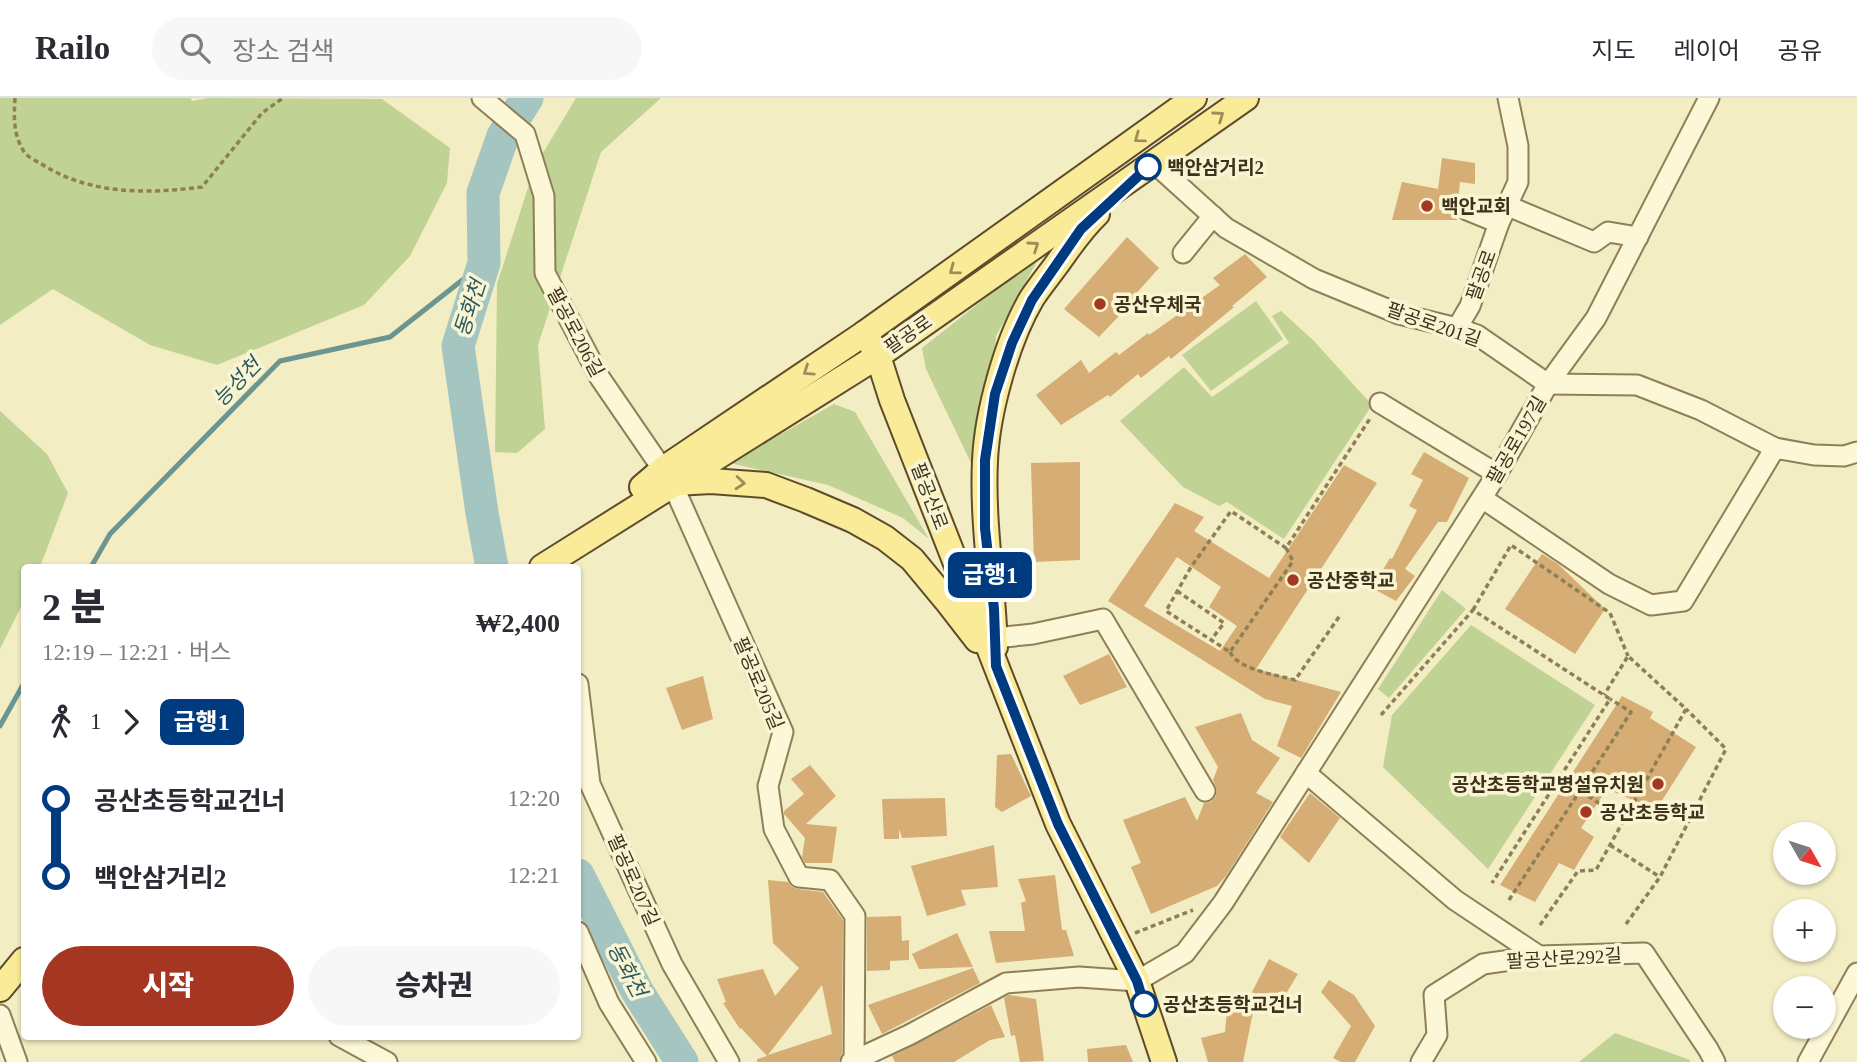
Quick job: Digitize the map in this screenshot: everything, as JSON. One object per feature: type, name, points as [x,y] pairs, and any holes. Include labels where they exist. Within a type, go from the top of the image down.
[{"type":"main road","name":"팔공로","points":[[555,563],[668,476],[864,333],[1194,98]]},
{"type":"main road","name":"팔공로","points":[[668,476],[878,355],[1246,98]]},
{"type":"main road","points":[[996,666],[994,609],[985,528],[985,460],[995,394],[1007,356],[1032,300],[1081,229],[1153,162]]},
{"type":"main road","name":"팔공산로","points":[[864,333],[878,355],[892,400],[1058,824],[1137,981],[1164,1062]]},
{"type":"main road","points":[[668,476],[766,485],[853,520],[885,538],[912,559],[996,666]]},
{"type":"main road","points":[[0,989],[21,964]]},
{"type":"street","name":"팔공로206길","points":[[482,98],[525,134],[544,196],[545,273],[600,378],[668,476]]},
{"type":"street","name":"팔공로","points":[[1457,328],[1470,306],[1518,182],[1518,146],[1508,98]]},
{"type":"street","name":"팔공로197길","points":[[1137,981],[1185,953],[1227,896],[1482,498],[1548,384],[1597,318],[1709,98]]},
{"type":"street","name":"팔공로201길","points":[[1153,162],[1226,228],[1314,278],[1399,314],[1477,335],[1548,384]]},
{"type":"street","points":[[1467,210],[1503,215],[1594,242],[1608,232],[1638,237]]},
{"type":"street","points":[[1183,253],[1213,216]]},
{"type":"street","points":[[1548,384],[1637,385],[1701,410],[1775,448],[1844,456],[1857,452]]},
{"type":"street","points":[[1380,403],[1497,474]]},
{"type":"street","points":[[1482,498],[1609,584],[1651,605],[1683,601],[1775,448]]},
{"type":"street","name":"팔공로205길","points":[[668,476],[783,732],[768,786],[774,829],[799,877],[830,880],[855,916],[853,1062]]},
{"type":"street","points":[[995,638],[1033,634],[1104,618],[1205,791]]},
{"type":"street","name":"팔공로207길","points":[[581,709],[590,784],[672,964],[729,1062]]},
{"type":"street","points":[[1306,773],[1455,900],[1539,956]]},
{"type":"street","points":[[581,939],[609,1003],[646,1062]]},
{"type":"street","name":"팔공산로292길","points":[[1421,1062],[1437,1035],[1434,995],[1483,964],[1539,956],[1644,953],[1715,1062]]},
{"type":"street","points":[[1808,1062],[1857,973]]},
{"type":"street","points":[[853,1062],[1006,983],[1079,977],[1137,981]]},
{"type":"street","points":[[0,1015],[16,1062]]},
{"type":"street","points":[[347,1040],[387,1062]]},
{"type":"path","points":[[15,98],[13,125],[24,153],[48,169],[108,190],[163,192],[202,187],[262,113],[283,98]]},
{"type":"path","points":[[1286,548],[1380,403]]},
{"type":"path","points":[[1230,652],[1293,561],[1286,548],[1231,511],[1191,567],[1166,611],[1253,669],[1295,680],[1342,614]]},
{"type":"path","points":[[1381,715],[1472,610],[1511,544],[1610,613],[1628,656],[1726,749],[1660,877],[1626,924]]},
{"type":"path","points":[[1177,591],[1224,623],[1211,640]]},
{"type":"path","points":[[1472,610],[1631,712],[1509,900]]},
{"type":"path","points":[[1604,695],[1628,656]]},
{"type":"path","points":[[1492,883],[1610,699]]},
{"type":"path","points":[[1540,925],[1578,871],[1596,870],[1686,709]]},
{"type":"path","points":[[1560,777],[1624,820]]},
{"type":"path","points":[[1610,845],[1660,877]]},
{"type":"path","points":[[1116,940],[1227,896]]},
{"type":"green space","points":[[0,98],[191,98],[192,101],[208,98],[382,99],[450,148],[447,183],[410,256],[364,305],[217,365],[150,345],[53,289],[0,325]]},
{"type":"green space","points":[[576,98],[661,98],[601,152],[538,345],[545,429],[517,453],[495,452],[497,284],[535,166]]},
{"type":"green space","points":[[1041,254],[996,336],[990,428],[971,463],[926,369],[922,348]]},
{"type":"green space","points":[[1256,301],[1283,339],[1211,391],[1182,355]]},
{"type":"green space","points":[[1281,311],[1313,340],[1372,405],[1284,539],[1227,502],[1219,506],[1183,487],[1120,421],[1184,367],[1212,397],[1289,343],[1272,316]]},
{"type":"green space","points":[[834,404],[855,412],[929,539],[903,518],[828,485],[730,463]]},
{"type":"green space","points":[[0,411],[47,454],[68,493],[41,564],[21,564],[21,607],[0,649]]},
{"type":"green space","points":[[1442,590],[1466,609],[1389,698],[1378,689]]},
{"type":"green space","points":[[1471,625],[1595,705],[1488,869],[1383,767],[1392,715]]},
{"type":"green space","points":[[1615,1033],[1690,1060],[1690,1062],[1579,1062]]},
{"type":"building","name":"백안교회","points":[[1442,158],[1475,163],[1475,184],[1460,182],[1455,211],[1457,220],[1392,220],[1402,182],[1438,189]]},
{"type":"building","points":[[1127,237],[1159,268],[1133,297],[1136,298],[1099,337],[1064,309]]},
{"type":"building","points":[[1245,254],[1267,277],[1171,359],[1169,356],[1141,378],[1138,374],[1110,397],[1108,395],[1061,425],[1036,395],[1081,360],[1089,373],[1116,352],[1119,355],[1148,333],[1149,335],[1220,285],[1213,278]]},
{"type":"building","points":[[1424,452],[1469,478],[1447,522],[1438,522],[1405,569],[1415,576],[1396,601],[1372,588],[1390,558],[1392,559],[1417,510],[1409,506],[1423,480],[1411,474]]},
{"type":"building","points":[[1080,462],[1080,560],[1034,562],[1031,463]]},
{"type":"building","name":"공산중학교","points":[[1344,465],[1377,483],[1256,669],[1341,692],[1301,758],[1277,746],[1292,706],[1265,699],[1108,601],[1175,503],[1204,517],[1194,531],[1269,578]],"holes":[[[1177,557],[1221,587],[1209,607],[1237,626],[1220,651],[1144,606]]]},
{"type":"building","points":[[1542,554],[1558,564],[1605,609],[1575,654],[1505,609]]},
{"type":"building","points":[[1109,654],[1127,687],[1080,705],[1063,676]]},
{"type":"building","points":[[703,676],[713,719],[682,730],[666,688]]},
{"type":"building","name":"공산초등학교","points":[[1622,696],[1653,712],[1650,718],[1696,747],[1656,810],[1607,789],[1581,828],[1594,837],[1574,870],[1559,863],[1535,902],[1500,885]]},
{"type":"building","points":[[1241,713],[1252,740],[1280,758],[1256,793],[1273,802],[1217,886],[1151,914],[1131,867],[1141,863],[1123,820],[1185,797],[1197,821],[1204,803],[1211,802],[1216,796],[1213,780],[1218,767],[1195,727]]},
{"type":"building","points":[[1011,754],[1031,796],[1002,812],[995,807],[997,755]]},
{"type":"building","points":[[810,765],[836,796],[806,824],[837,827],[832,863],[805,863],[802,857],[805,838],[784,814],[784,811],[804,794],[791,779]]},
{"type":"building","points":[[1310,793],[1340,818],[1309,863],[1280,837]]},
{"type":"building","points":[[945,798],[947,836],[902,838],[899,829],[899,839],[884,839],[882,799]]},
{"type":"building","points":[[994,845],[998,887],[961,890],[966,905],[927,916],[911,866]]},
{"type":"building","points":[[1055,875],[1062,930],[1066,930],[1074,956],[996,963],[989,931],[1025,931],[1021,903],[1026,901],[1018,879]]},
{"type":"building","points":[[768,880],[788,882],[798,889],[823,892],[843,920],[842,1054],[839,1062],[757,1062],[757,1059],[767,1056],[740,1029],[723,1003],[726,1002],[717,979],[763,969],[775,996],[799,968],[773,943]],"holes":[[[822,985],[832,1034],[768,1055]]]},
{"type":"building","points":[[901,916],[902,941],[909,940],[909,960],[890,961],[890,970],[867,971],[867,917]]},
{"type":"building","points":[[957,933],[973,967],[919,969],[912,954]]},
{"type":"building","points":[[1269,959],[1298,974],[1277,1008],[1252,992]]},
{"type":"building","points":[[973,968],[980,983],[882,1034],[868,1005]]},
{"type":"building","points":[[1329,980],[1354,995],[1375,1026],[1355,1062],[1341,1062],[1333,1058],[1351,1026],[1321,992]]},
{"type":"building","points":[[1009,995],[1036,999],[1044,1061],[1020,1062],[1015,1035],[1011,1036],[1004,998]]},
{"type":"building","points":[[1228,999],[1254,1007],[1243,1062],[1208,1062],[1201,1038],[1225,1032]]},
{"type":"building","points":[[991,1005],[1005,1037],[990,1040],[954,1062],[895,1062],[892,1056]]},
{"type":"building","points":[[1126,1045],[1133,1062],[1088,1062],[1087,1049]]},
{"type":"waterway","name":"동화천","points":[[491,564],[458,346],[484,263],[483,193],[503,136],[527,98]]},
{"type":"waterway","name":"능성천","points":[[93,564],[110,534],[280,361],[390,337],[484,263]]},
{"type":"waterway","name":"능성천","points":[[0,726],[21,688]]},
{"type":"waterway","name":"동화천","points":[[581,881],[637,991],[682,1062]]},
{"type":"bus line","name":"급행1","points":[[1144,1004],[1137,981],[1058,824],[996,666],[994,609],[985,528],[985,460],[995,394],[1012,343],[1032,300],[1081,229],[1148,167]]},
{"type":"place","name":"백안삼거리2","points":[[1148,167]]},
{"type":"place","name":"백안교회","points":[[1427,206]]},
{"type":"place","name":"공산우체국","points":[[1100,304]]},
{"type":"place","name":"공산중학교","points":[[1293,580]]},
{"type":"place","name":"공산초등학교병설유치원","points":[[1658,784]]},
{"type":"place","name":"공산초등학교","points":[[1586,812]]},
{"type":"place","name":"공산초등학교건너","points":[[1144,1004]]}]
